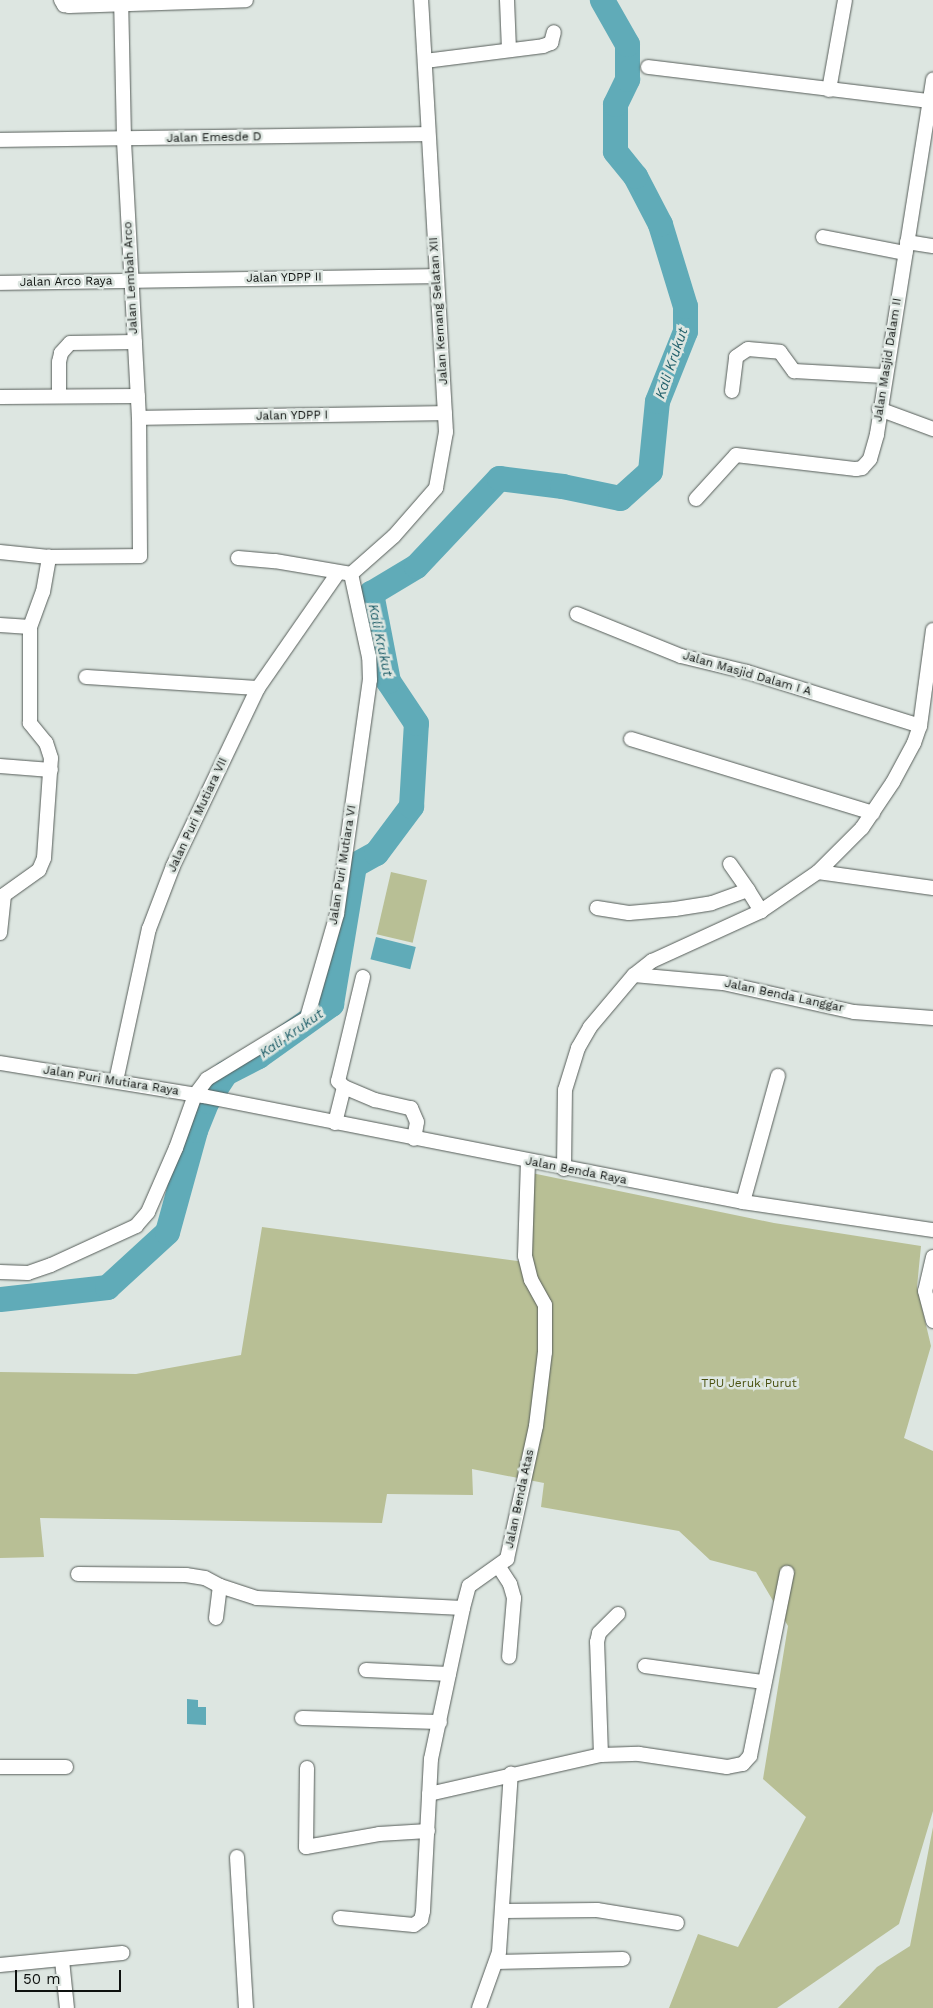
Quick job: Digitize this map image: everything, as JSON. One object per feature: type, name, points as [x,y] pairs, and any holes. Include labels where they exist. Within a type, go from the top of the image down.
[{"type":"street","points":[[61,0],[64,5],[69,6],[121,2],[246,0]]},
{"type":"street","name":"Jalan Kemang Selatan XII","points":[[345,574],[394,536],[436,488],[444,453],[445,413],[427,134],[421,0]]},
{"type":"street","points":[[507,0],[509,50]]},
{"type":"street","points":[[829,90],[845,0]]},
{"type":"street","name":"Jalan Lembah Arco","points":[[49,557],[140,556],[139,418],[124,139],[121,2]]},
{"type":"street","points":[[425,61],[504,53],[509,50],[548,44],[554,32]]},
{"type":"street","points":[[648,67],[829,90],[931,100]]},
{"type":"street","name":"Jalan Masjid Dalam II","points":[[696,499],[732,457],[742,456],[856,469],[862,468],[872,454],[933,79]]},
{"type":"street","name":"Jalan Emesde D","points":[[0,140],[427,134]]},
{"type":"street","points":[[823,237],[906,248],[933,246]]},
{"type":"street","name":"Jalan YDPP II","points":[[131,280],[436,276]]},
{"type":"street","name":"Jalan Arco Raya","points":[[0,283],[131,280]]},
{"type":"street","points":[[59,396],[59,362],[64,347],[70,343],[134,342]]},
{"type":"street","points":[[732,391],[736,357],[748,349],[780,352],[794,371],[884,376]]},
{"type":"street","points":[[0,397],[138,396]]},
{"type":"street","points":[[879,409],[933,429]]},
{"type":"street","name":"Jalan YDPP I","points":[[139,418],[445,413]]},
{"type":"street","points":[[0,552],[49,557],[43,592],[30,627],[30,723],[50,749],[51,770],[43,864],[39,870],[4,895],[0,933]]},
{"type":"street","points":[[238,558],[275,561],[345,574]]},
{"type":"street","name":"Jalan Puri Mutiara VII","points":[[116,1081],[149,929],[173,866],[258,688],[345,574]]},
{"type":"street","name":"Jalan Puri Mutiara VI","points":[[199,1095],[215,1072],[297,1027],[310,1013],[337,914],[370,680],[369,657],[345,574]]},
{"type":"street","name":"Jalan Masjid Dalam I A","points":[[577,614],[681,656],[747,672],[920,726]]},
{"type":"street","points":[[0,625],[30,627]]},
{"type":"street","points":[[564,1169],[563,1111],[570,1072],[590,1026],[634,975],[659,956],[761,911],[818,872],[873,814],[904,764],[920,726],[933,630]]},
{"type":"street","points":[[86,677],[258,688]]},
{"type":"street","points":[[630,739],[873,814]]},
{"type":"street","points":[[0,766],[51,770]]},
{"type":"street","points":[[730,864],[761,911]]},
{"type":"street","points":[[818,872],[933,888]]},
{"type":"street","points":[[597,908],[629,912],[675,909],[712,903],[748,890]]},
{"type":"street","name":"Jalan Benda Langgar","points":[[634,975],[723,982],[854,1012],[933,1018]]},
{"type":"street","points":[[363,977],[338,1076],[344,1087],[386,1104],[411,1108],[417,1122],[414,1139]]},
{"type":"street","name":"Jalan Puri Mutiara Raya","points":[[0,1063],[221,1100]]},
{"type":"street","points":[[743,1202],[778,1076]]},
{"type":"street","points":[[335,1122],[344,1087]]},
{"type":"street","points":[[0,1272],[28,1273],[51,1265],[117,1236],[143,1219],[199,1095]]},
{"type":"street","name":"Jalan Benda Raya","points":[[221,1100],[528,1162],[743,1202],[933,1230]]},
{"type":"street","name":"Jalan Benda Atas","points":[[340,1918],[418,1924],[423,1911],[431,1759],[462,1608],[469,1586],[499,1567],[507,1559],[536,1426],[546,1352],[544,1305],[531,1280],[525,1256],[528,1162]]},
{"type":"street","points":[[933,1257],[925,1291],[933,1321]]},
{"type":"street","points":[[499,1567],[510,1584],[514,1598],[509,1657]]},
{"type":"street","points":[[429,1794],[511,1773],[601,1755],[639,1754],[737,1767],[750,1756],[788,1573]]},
{"type":"street","points":[[78,1574],[186,1575],[205,1578],[220,1586],[257,1598],[462,1608]]},
{"type":"street","points":[[216,1618],[220,1586]]},
{"type":"street","points":[[601,1755],[597,1642],[599,1633],[618,1614]]},
{"type":"street","points":[[645,1666],[764,1682]]},
{"type":"street","points":[[366,1670],[449,1674]]},
{"type":"street","points":[[302,1718],[440,1722]]},
{"type":"street","points":[[0,1767],[66,1767]]},
{"type":"street","points":[[307,1768],[306,1847],[379,1834],[428,1831]]},
{"type":"street","points":[[479,2008],[496,1962],[504,1911],[511,1773]]},
{"type":"street","points":[[237,1857],[246,2008]]},
{"type":"street","points":[[504,1911],[604,1911],[677,1923]]},
{"type":"street","points":[[0,1965],[122,1953]]},
{"type":"street","points":[[496,1962],[624,1959]]},
{"type":"street","points":[[62,1960],[67,2008]]},
{"type":"green space","points":[[391,872],[427,880],[413,943],[377,934]]},
{"type":"green space","name":"TPU Jeruk Purut","points":[[522,1171],[774,1223],[921,1246],[917,1287],[931,1346],[904,1438],[933,1451],[933,1811],[899,1924],[777,2008],[669,2008],[698,1934],[738,1947],[806,1817],[763,1779],[788,1626],[756,1572],[710,1560],[679,1531],[541,1507],[544,1483],[472,1469],[473,1495],[387,1494],[382,1523],[40,1518],[44,1557],[0,1558],[0,1372],[136,1374],[241,1355],[262,1227],[525,1262]]},
{"type":"green space","points":[[933,1827],[933,2008],[838,2008],[877,1967],[910,1946]]},
{"type":"water","points":[[376,937],[416,947],[410,969],[370,959]]},
{"type":"water","points":[[187,1699],[198,1700],[198,1707],[206,1707],[206,1725],[187,1724]]},
{"type":"waterway","name":"Kali Krukut","points":[[0,1299],[107,1287],[167,1232],[195,1130],[207,1101],[225,1073],[258,1056],[331,1004],[354,865],[376,853],[411,806],[416,723],[388,681],[371,593],[416,566],[499,478],[562,486],[620,498],[650,471],[657,401],[685,331],[685,306],[660,224],[635,176],[615,151],[615,104],[627,79],[627,44],[602,0]]}]
